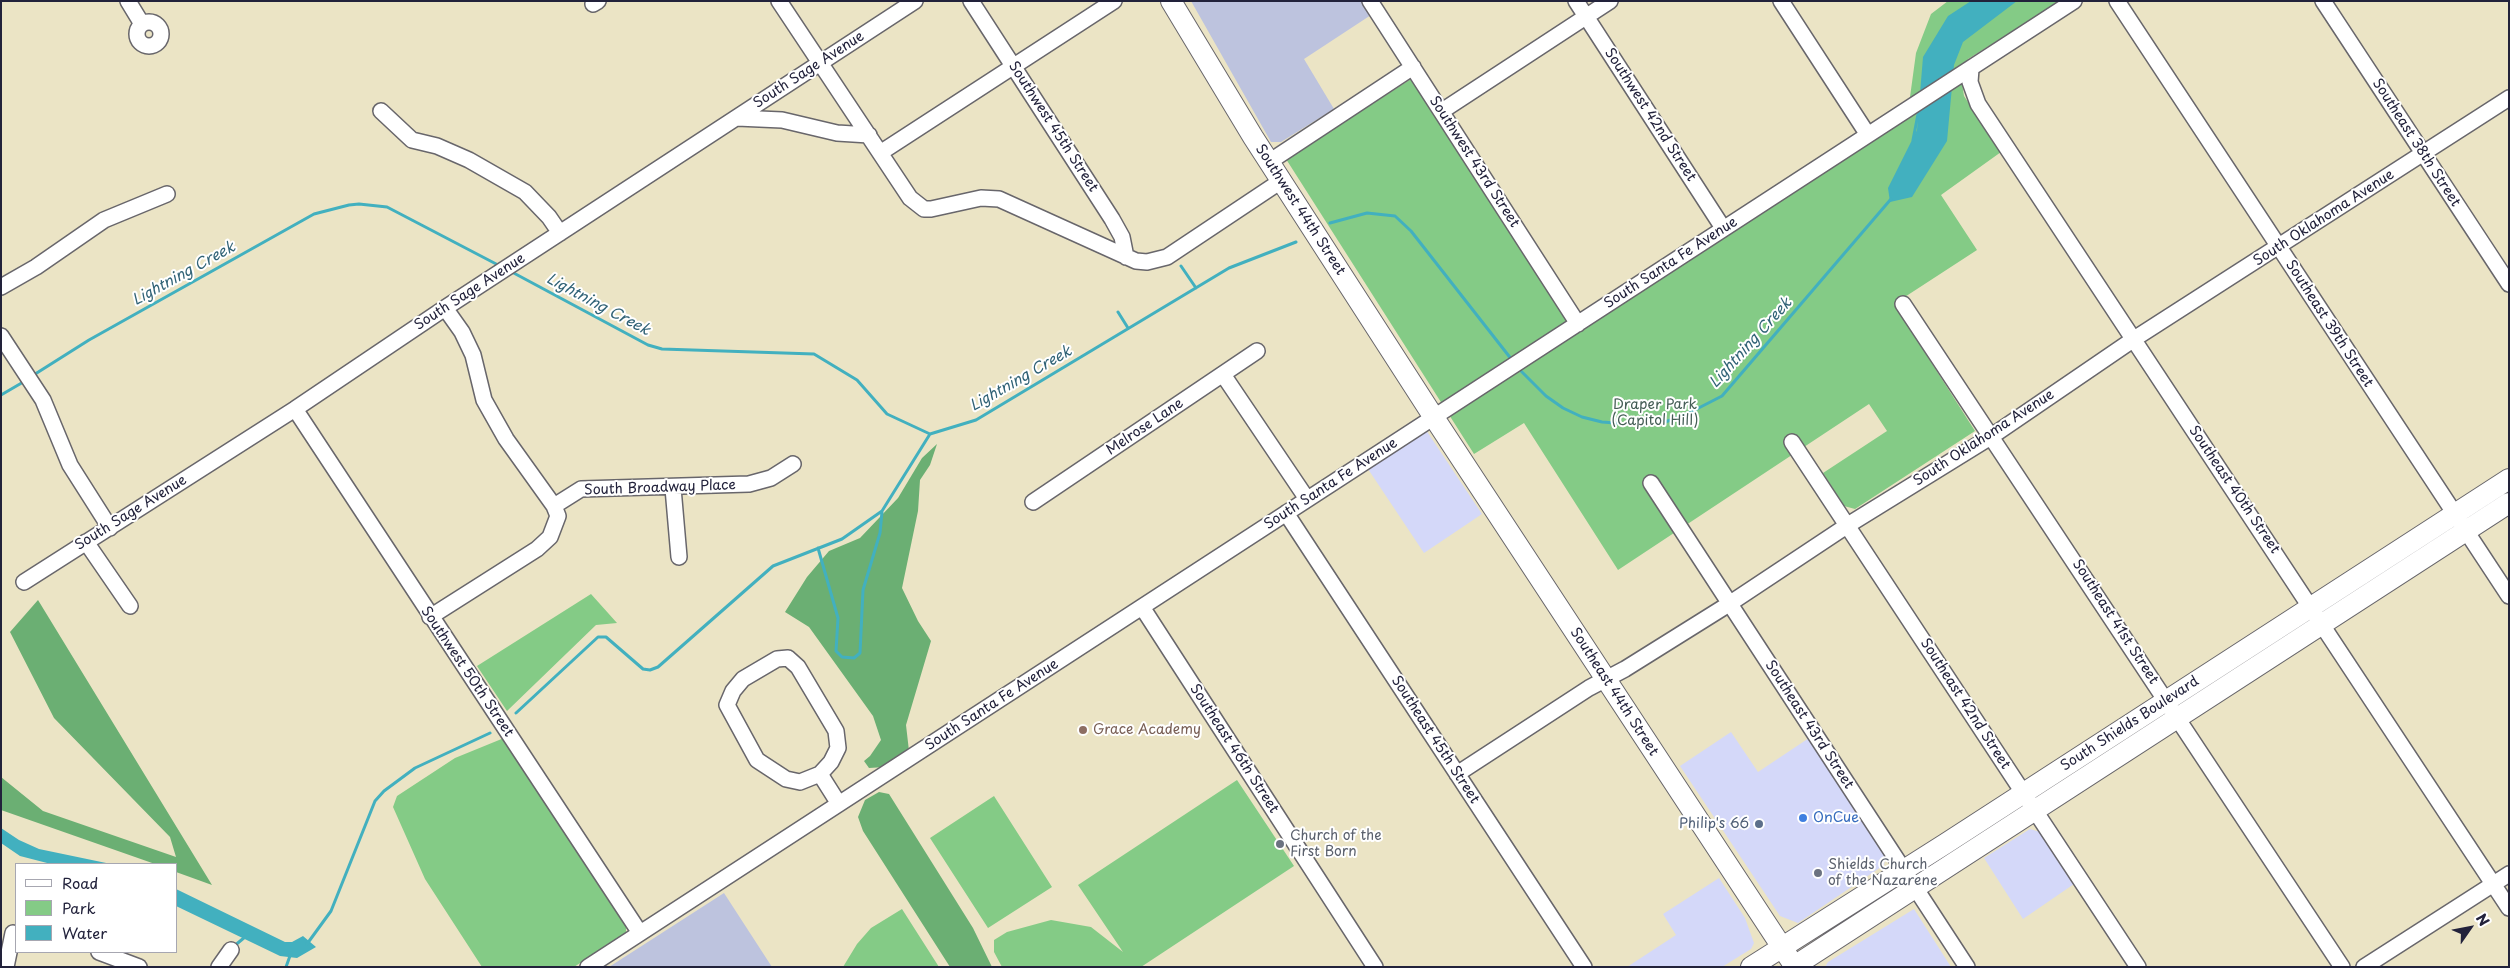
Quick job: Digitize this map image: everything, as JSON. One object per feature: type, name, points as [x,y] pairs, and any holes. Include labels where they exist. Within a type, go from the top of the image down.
[{"type":"main road","name":"Southwest 44th Street","points":[[1171,1],[1269,162],[1433,416]]},
{"type":"main road","name":"Southeast 44th Street","points":[[1433,416],[1794,966]]},
{"type":"main road","name":"South Shields Boulevard","points":[[1751,967],[2509,479]]},
{"type":"main road","name":"South Shields Boulevard","points":[[1794,966],[2509,503]]},
{"type":"street","points":[[128,1],[142,24]]},
{"type":"street","points":[[779,1],[910,198],[919,207],[927,209],[982,198],[999,199],[1126,257],[1147,262],[1167,257],[1281,181]]},
{"type":"street","name":"South Sage Avenue","points":[[24,582],[295,409],[445,308],[915,1]]},
{"type":"street","name":"Southwest 45th Street","points":[[971,1],[1115,224],[1122,237],[1126,257]]},
{"type":"street","points":[[880,153],[1114,1]]},
{"type":"street","name":"Southwest 43rd Street","points":[[1370,1],[1578,324]]},
{"type":"street","name":"Southwest 42nd Street","points":[[1576,1],[1723,228]]},
{"type":"street","points":[[1442,111],[1610,1]]},
{"type":"street","points":[[1781,1],[1868,135]]},
{"type":"street","name":"South Santa Fe Avenue","points":[[588,967],[2074,1]]},
{"type":"street","name":"Southeast 39th Street","points":[[2117,1],[2509,596]]},
{"type":"street","name":"Southeast 38th Street","points":[[2323,1],[2509,284]]},
{"type":"street","points":[[1269,162],[1413,68]]},
{"type":"street","name":"Southeast 40th Street","points":[[1971,68],[1970,82],[1978,104],[2509,908]]},
{"type":"street","name":"South Oklahoma Avenue","points":[[1457,774],[1606,679],[1730,604],[1848,525],[1992,436],[2134,339],[2424,155],[2509,98]]},
{"type":"street","points":[[381,111],[412,140],[437,146],[469,160],[526,192],[549,217],[560,233]]},
{"type":"street","points":[[737,118],[775,119],[837,133],[869,136]]},
{"type":"street","points":[[1,287],[36,267],[104,220],[167,194]]},
{"type":"street","name":"Southeast 41st Street","points":[[1903,304],[2342,967]]},
{"type":"street","points":[[430,617],[537,549],[550,537],[558,516],[554,506],[506,439],[484,400],[473,356],[462,332],[445,308]]},
{"type":"street","points":[[1,336],[43,400],[70,465],[110,528]]},
{"type":"street","name":"Melrose Lane","points":[[1033,502],[1224,376],[1257,351]]},
{"type":"street","points":[[1224,376],[1307,499]]},
{"type":"street","name":"Southwest 50th Street","points":[[295,409],[430,617],[640,933]]},
{"type":"street","name":"Southeast 42nd Street","points":[[1792,442],[2138,967]]},
{"type":"street","name":"South Broadway Place","points":[[554,506],[581,489],[673,488],[749,484],[771,478],[793,464]]},
{"type":"street","name":"Southeast 43rd Street","points":[[1650,484],[1967,967]]},
{"type":"street","points":[[673,488],[679,557]]},
{"type":"street","name":"Southeast 45th Street","points":[[1286,513],[1584,967]]},
{"type":"street","points":[[86,542],[130,606]]},
{"type":"street","name":"Southeast 46th Street","points":[[1142,607],[1375,967]]},
{"type":"street","points":[[788,658],[798,666],[836,731],[838,748],[831,762],[820,774],[800,782],[786,780],[770,771],[757,760],[727,705],[733,691],[743,679],[778,660],[788,658]]},
{"type":"street","points":[[820,774],[839,804]]},
{"type":"street","points":[[2364,967],[2509,874]]},
{"type":"street","points":[[6,967],[10,932]]},
{"type":"street","points":[[219,967],[231,950]]},
{"type":"street","points":[[102,953],[139,967]]},
{"type":"shaded area","points":[[1191,1],[1362,1],[1371,15],[1304,59],[1334,109],[1281,142],[1271,142]]},
{"type":"shaded area","points":[[1426,430],[1482,514],[1424,553],[1368,469]]},
{"type":"shaded area","points":[[1731,732],[1758,772],[1809,738],[1886,854],[1884,865],[1798,923],[1780,916],[1680,766]]},
{"type":"shaded area","points":[[2030,829],[2040,832],[2074,884],[2023,919],[1984,858]]},
{"type":"shaded area","points":[[1719,878],[1745,918],[1754,943],[1751,949],[1722,967],[1627,967],[1676,935],[1663,914]]},
{"type":"shaded area","points":[[724,893],[772,967],[609,967]]},
{"type":"shaded area","points":[[1914,909],[1951,967],[1825,967],[1828,962]]},
{"type":"green space","name":"Draper Park (Capitol Hill)","points":[[1948,1],[2061,1],[1968,59],[1962,83],[1964,96],[2001,152],[1941,195],[1977,250],[1894,304],[1975,431],[1855,509],[1844,506],[1823,473],[1887,431],[1869,404],[1618,570],[1524,423],[1474,454],[1286,159],[1411,79],[1576,333],[1907,119],[1916,53],[1931,14]]},
{"type":"green space","points":[[937,444],[930,465],[920,480],[918,511],[902,588],[918,621],[931,641],[906,725],[909,751],[885,767],[869,768],[864,761],[870,756],[881,740],[873,716],[809,627],[785,612],[807,577],[829,551],[860,538],[898,498],[922,458]]},
{"type":"green space","points":[[591,594],[617,623],[596,625],[507,711],[477,666]]},
{"type":"green space","points":[[38,600],[212,885],[178,873],[178,863],[152,863],[1,810],[1,777],[43,811],[176,857],[170,837],[54,718],[10,632]]},
{"type":"green space","points":[[504,738],[626,922],[626,933],[574,967],[482,967],[425,879],[393,807],[397,796],[455,758]]},
{"type":"green space","points":[[1237,780],[1294,866],[1141,967],[1002,967],[994,952],[994,940],[1007,932],[1051,920],[1091,927],[1123,952],[1078,885]]},
{"type":"green space","points":[[879,792],[889,794],[973,928],[992,967],[950,967],[863,831],[858,817],[865,800]]},
{"type":"green space","points":[[994,796],[1052,887],[988,928],[930,838]]},
{"type":"green space","points":[[902,909],[939,967],[843,967],[857,944],[871,928]]},
{"type":"water","points":[[1971,1],[2017,1],[1963,42],[1954,65],[1947,141],[1912,197],[1890,202],[1888,188],[1917,130],[1923,57],[1948,16]]},
{"type":"water","points":[[1,828],[19,840],[39,849],[106,863],[47,863],[20,856],[1,843]]},
{"type":"water","points":[[178,890],[285,942],[292,942],[303,936],[316,947],[297,958],[280,956],[178,907]]},
{"type":"waterway","name":"Lightning Creek","points":[[1913,140],[1919,109]]},
{"type":"waterway","name":"Lightning Creek","points":[[1517,367],[1546,396],[1563,408],[1582,417],[1602,422],[1642,425],[1665,422],[1685,415],[1722,396],[1891,199]]},
{"type":"waterway","name":"Lightning Creek","points":[[32,376],[89,340],[314,214],[349,205],[359,204],[387,207],[500,266]]},
{"type":"waterway","name":"Lightning Creek","points":[[1330,223],[1367,213],[1395,216],[1411,231],[1512,360]]},
{"type":"waterway","name":"Lightning Creek","points":[[510,271],[648,345],[662,349],[814,354],[857,380],[887,414],[930,434],[976,420],[1229,268],[1296,242]]},
{"type":"waterway","points":[[1181,266],[1196,288]]},
{"type":"waterway","points":[[1118,312],[1128,328]]},
{"type":"waterway","name":"Lightning Creek","points":[[1,395],[25,381]]},
{"type":"waterway","points":[[516,713],[598,637],[606,637],[643,669],[650,670],[658,667],[773,566],[842,539],[882,511],[930,434]]},
{"type":"waterway","points":[[818,548],[838,618],[836,651],[842,657],[854,658],[860,653],[863,590],[880,533],[882,512]]},
{"type":"waterway","points":[[307,944],[331,911],[375,801],[384,791],[415,768],[490,733]]},
{"type":"waterway","points":[[233,947],[245,937]]},
{"type":"waterway","points":[[286,967],[291,953]]},
{"type":"place","name":"Grace Academy","points":[[1083,730]]},
{"type":"place","name":"OnCue","points":[[1803,818]]},
{"type":"place","name":"Philip's 66","points":[[1759,824]]},
{"type":"place","name":"Church of the First Born","points":[[1280,844]]},
{"type":"place","name":"Shields Church of the Nazarene","points":[[1818,873]]}]
